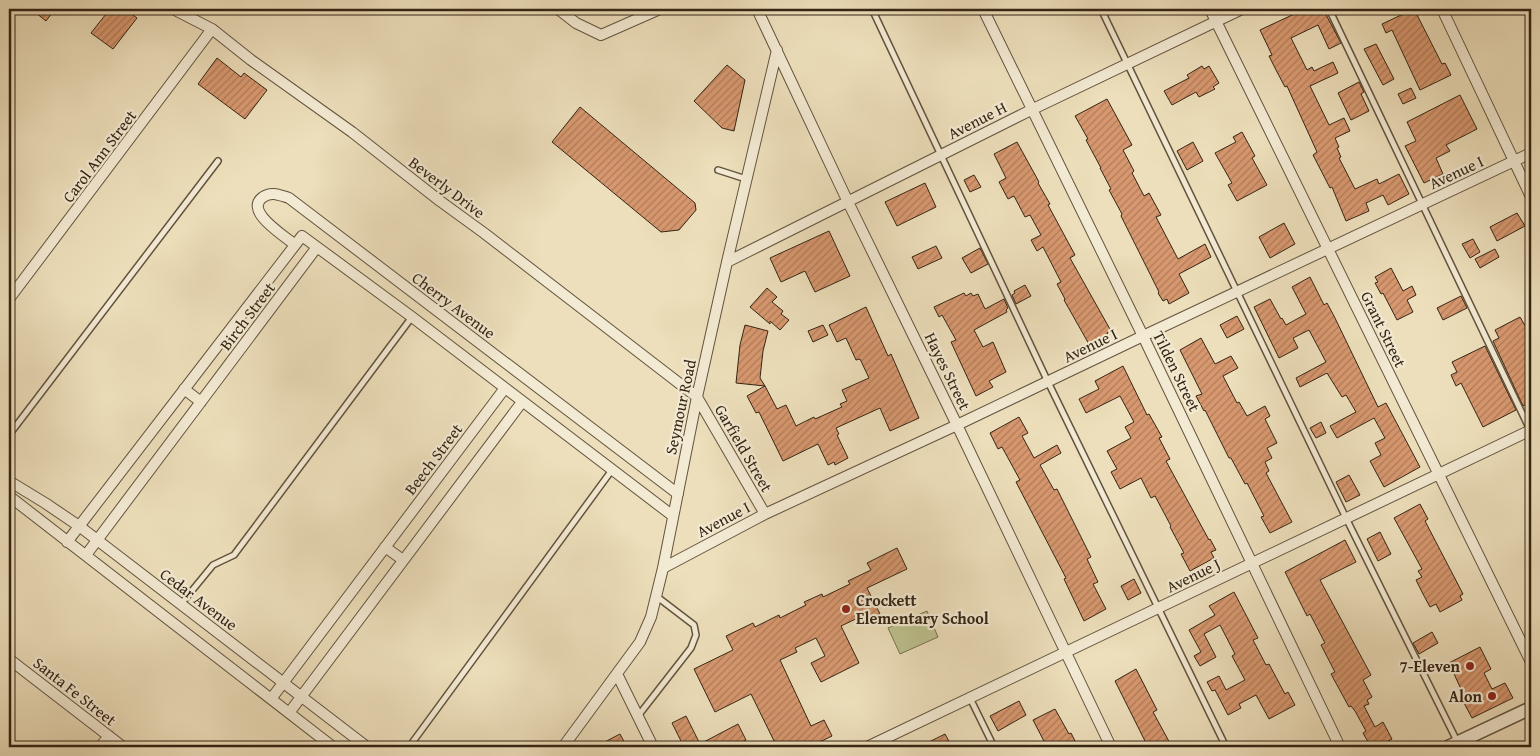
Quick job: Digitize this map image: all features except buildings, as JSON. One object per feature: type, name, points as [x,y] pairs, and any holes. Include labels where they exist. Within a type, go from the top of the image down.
[{"type":"street","name":"Beverly Drive","points":[[172,9],[212,29],[352,132],[697,397]]},
{"type":"street","points":[[558,9],[576,22],[601,34],[644,12],[660,9]]},
{"type":"street","name":"Hayes Street","points":[[757,9],[1111,747]]},
{"type":"street","name":"Tilden Street","points":[[983,9],[1143,336],[1340,747]]},
{"type":"street","name":"Grant Street","points":[[1210,9],[1531,662]]},
{"type":"street","name":"Avenue H","points":[[727,262],[1031,110],[1242,9]]},
{"type":"street","points":[[1442,9],[1531,197]]},
{"type":"street","name":"Carol Ann Street","points":[[9,299],[212,29]]},
{"type":"street","name":"Seymour Road","points":[[563,747],[640,642],[651,617],[727,262],[777,50]]},
{"type":"street","name":"Avenue I","points":[[663,568],[765,514],[1531,153]]},
{"type":"street","name":"Cherry Avenue","points":[[673,516],[317,247],[299,241],[259,216],[257,207],[260,199],[268,193],[276,193],[289,198],[678,494]]},
{"type":"street","name":"Birch Street","points":[[67,542],[299,241]]},
{"type":"street","name":"Birch Street","points":[[86,555],[317,247]]},
{"type":"street","name":"Beech Street","points":[[271,699],[505,388]]},
{"type":"street","points":[[184,390],[201,402]]},
{"type":"street","name":"Garfield Street","points":[[697,397],[765,514]]},
{"type":"street","points":[[289,713],[522,402]]},
{"type":"street","name":"Avenue J","points":[[867,747],[879,745],[970,698],[1531,431]]},
{"type":"street","name":"Cedar Avenue","points":[[9,481],[79,526],[367,747]]},
{"type":"street","points":[[9,496],[333,747]]},
{"type":"street","points":[[385,547],[403,560]]},
{"type":"street","name":"Santa Fe Street","points":[[9,659],[124,747]]},
{"type":"street","points":[[617,674],[653,747]]},
{"type":"street","points":[[1454,746],[1531,708]]},
{"type":"street","points":[[100,747],[109,736]]},
{"type":"lane","points":[[872,9],[1048,382],[1226,747]]},
{"type":"lane","points":[[1101,9],[1454,746]]},
{"type":"lane","points":[[1329,9],[1531,431]]},
{"type":"lane","points":[[9,435],[218,161]]},
{"type":"lane","points":[[718,170],[747,179]]},
{"type":"lane","points":[[181,604],[213,565],[234,555],[412,317]]},
{"type":"lane","points":[[409,747],[612,470]]},
{"type":"lane","points":[[638,716],[691,648],[696,635],[694,625],[656,596]]},
{"type":"lane","points":[[970,698],[994,747]]},
{"type":"green space","points":[[927,611],[938,637],[900,654],[888,628]]},
{"type":"place","name":"Crockett Elementary School","points":[[846,609]]},
{"type":"place","name":"7-Eleven","points":[[1470,666]]},
{"type":"place","name":"Alon","points":[[1492,696]]}]
